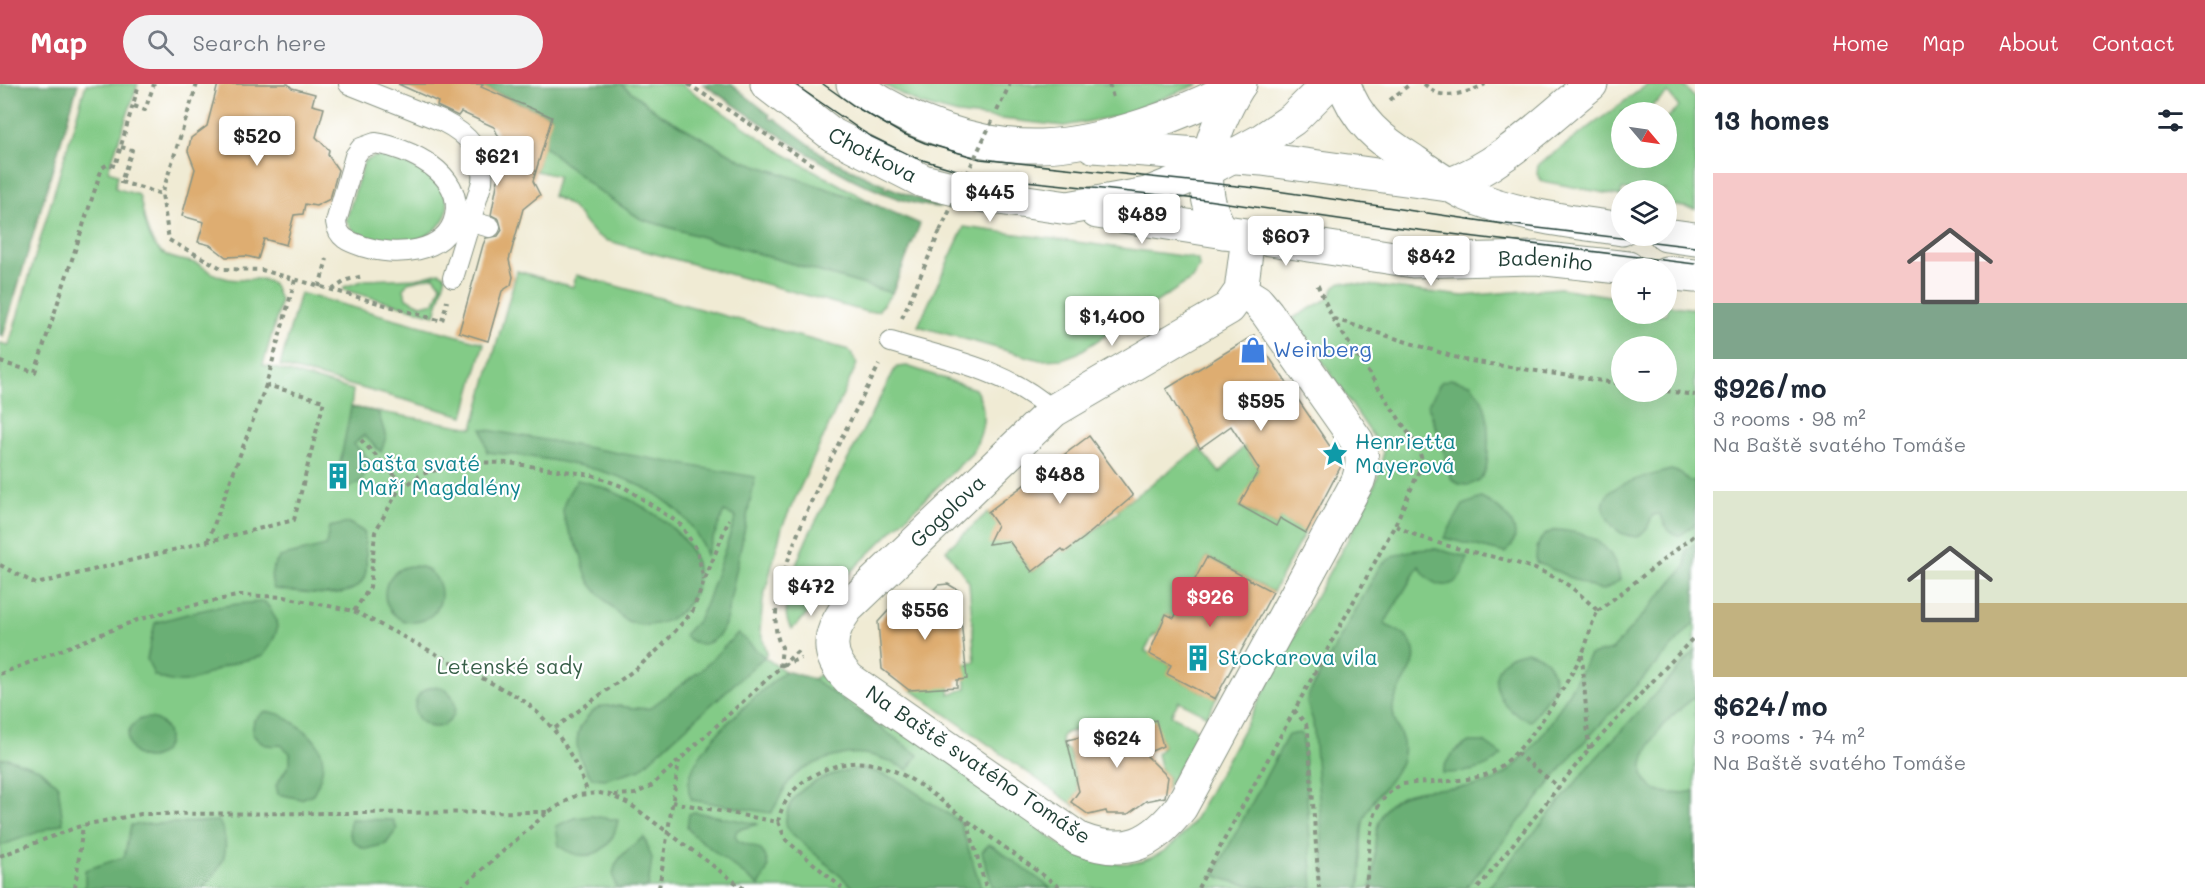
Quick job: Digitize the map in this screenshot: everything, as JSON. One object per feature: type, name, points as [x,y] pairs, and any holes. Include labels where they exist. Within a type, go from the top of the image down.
[{"type":"main road","name":"Chotkova","points":[[766,84],[833,135],[923,181],[979,195],[1068,208],[1147,194],[1217,161],[1293,119],[1328,84]]},
{"type":"main road","points":[[853,84],[881,102],[942,128],[1017,145],[1067,143],[1217,161]]},
{"type":"main road","points":[[1067,143],[1116,133],[1174,112],[1239,84]]},
{"type":"main road","points":[[1239,84],[1223,115],[1217,161],[1207,200],[1236,234],[1241,291]]},
{"type":"main road","name":"Badeniho","points":[[1344,84],[1355,111],[1375,135],[1448,184],[1484,201],[1533,216],[1611,227]]},
{"type":"main road","points":[[1448,184],[1471,176],[1496,160],[1591,84]]},
{"type":"main road","name":"Badeniho","points":[[1217,161],[1448,184]]},
{"type":"main road","name":"Badeniho","points":[[1068,208],[1413,261],[1537,258],[1611,266]]},
{"type":"main road","points":[[1677,237],[1695,239]]},
{"type":"main road","points":[[1677,274],[1695,276]]},
{"type":"main road","name":"Gogolova","points":[[847,608],[1053,411],[1229,308],[1241,291]]},
{"type":"main road","name":"Na Baště svatého Tomáše","points":[[847,608],[836,623],[832,639],[831,647],[837,667],[849,679],[1060,825],[1080,838],[1110,848],[1135,846],[1165,827],[1180,807],[1358,481],[1363,466],[1362,453],[1357,441],[1280,330],[1257,301],[1241,291]]},
{"type":"lane","points":[[349,84],[442,121],[466,137],[481,157],[483,169],[463,219],[453,278]]},
{"type":"lane","points":[[375,143],[412,153],[436,170],[451,191],[463,219],[439,239],[413,252],[403,253],[380,252],[353,243],[341,236],[336,222],[355,156],[361,148],[375,143]]},
{"type":"lane","points":[[463,219],[490,227]]},
{"type":"lane","points":[[891,342],[994,374],[1022,386],[1053,411]]},
{"type":"path","points":[[0,362],[35,372],[102,168],[108,164],[115,166],[139,84]]},
{"type":"path","points":[[134,106],[145,110],[153,84]]},
{"type":"path","points":[[190,84],[196,85],[162,194],[166,235],[173,244],[223,269],[262,270],[442,321],[453,278]]},
{"type":"path","points":[[905,310],[1010,84]]},
{"type":"path","points":[[1389,101],[1410,84]]},
{"type":"path","points":[[1424,84],[1437,93],[1449,94],[1468,92],[1485,84]]},
{"type":"path","points":[[121,147],[132,150],[122,182],[162,194]]},
{"type":"path","points":[[319,287],[324,268]]},
{"type":"path","points":[[208,541],[266,385],[295,280]]},
{"type":"path","points":[[1333,319],[1464,360],[1611,382]]},
{"type":"path","points":[[461,888],[548,812],[577,795],[588,793],[634,794],[644,791],[780,667],[782,646],[776,638],[774,626],[783,574],[802,521],[891,342]]},
{"type":"path","points":[[0,565],[36,584],[294,520],[324,400],[266,385]]},
{"type":"path","points":[[1677,393],[1695,395]]},
{"type":"path","points":[[361,440],[404,485]]},
{"type":"path","points":[[354,611],[370,587],[375,532],[387,508],[404,485],[422,474],[465,462],[484,461],[572,472],[608,480],[680,524],[697,550],[704,580]]},
{"type":"path","points":[[555,728],[637,668],[662,646],[692,612],[729,519]]},
{"type":"path","points":[[1395,525],[1416,537],[1522,563],[1579,593],[1598,610]]},
{"type":"path","points":[[1365,888],[1371,822],[1376,810],[1392,789],[1403,784],[1471,779],[1488,774],[1516,753],[1548,712],[1582,654],[1598,610],[1695,535]]},
{"type":"path","points":[[0,674],[137,620],[241,595],[284,597],[354,611],[520,699],[555,728],[578,768],[588,793]]},
{"type":"path","points":[[1478,888],[1589,749],[1695,636]]},
{"type":"path","points":[[1582,654],[1589,749]]},
{"type":"path","points":[[1294,710],[1306,723],[1308,732],[1319,888]]},
{"type":"path","points":[[1516,753],[1559,787]]},
{"type":"path","points":[[659,888],[680,760]]},
{"type":"path","points":[[842,888],[786,840],[778,822],[789,795],[804,780],[816,773],[852,763],[866,763],[891,770],[920,786],[1061,888]]},
{"type":"path","points":[[610,795],[631,805],[743,888]]},
{"type":"path","points":[[672,802],[778,822]]},
{"type":"path","points":[[0,856],[83,825],[141,814],[548,812]]},
{"type":"path","points":[[967,820],[986,888]]},
{"type":"path","points":[[75,888],[83,825]]},
{"type":"green space","points":[[0,84],[78,84],[3,336],[0,335]]},
{"type":"green space","name":"Letenské sady","points":[[86,84],[138,84],[108,171],[118,174],[115,188],[139,195],[150,237],[160,251],[168,256],[196,263],[213,274],[225,278],[258,279],[274,285],[280,300],[279,309],[263,365],[353,390],[351,407],[473,428],[517,271],[573,287],[576,275],[849,350],[857,364],[782,527],[763,600],[760,630],[767,653],[764,657],[785,671],[813,679],[826,671],[1068,850],[1104,862],[1120,864],[1150,858],[1165,851],[1192,824],[1358,520],[1376,482],[1383,451],[1293,318],[1329,298],[1335,286],[1341,282],[1463,296],[1560,288],[1611,296],[1611,324],[1677,324],[1677,306],[1695,309],[1695,888],[0,888],[0,343],[9,345]]},
{"type":"green space","points":[[475,84],[621,84],[660,114],[741,160],[878,206],[920,224],[892,293],[641,219],[597,190],[543,145],[551,116]]},
{"type":"green space","points":[[621,84],[681,84],[784,154],[878,206],[741,160],[660,114]]},
{"type":"green space","points":[[703,84],[731,84],[770,115],[768,117],[772,120],[774,118],[829,159],[885,185],[884,188],[888,187],[940,207],[912,202],[881,192],[849,177],[786,140]]},
{"type":"green space","points":[[882,84],[1199,84],[1118,116],[1064,126],[958,114],[920,104]]},
{"type":"green space","points":[[1648,84],[1683,84],[1695,99],[1695,209],[1677,206],[1677,180],[1611,180],[1611,194],[1542,181],[1537,174],[1538,165],[1611,111],[1611,168],[1677,168],[1677,109],[1679,107],[1677,102],[1668,93],[1657,102],[1624,102]]},
{"type":"green space","points":[[543,145],[597,190],[641,219],[892,293],[878,311],[867,312],[605,240],[591,230],[570,206],[552,196],[558,176],[536,171]]},
{"type":"green space","points":[[377,156],[416,168],[440,186],[446,197],[447,209],[442,222],[433,231],[408,242],[379,242],[354,231],[346,221],[364,161]]},
{"type":"green space","points":[[964,227],[1189,257],[1198,260],[1199,267],[1192,279],[1078,353],[1062,359],[1040,360],[918,326]]},
{"type":"green space","points":[[439,272],[445,275],[435,315],[344,290],[344,287],[365,280],[417,278]],"holes":[[[434,276],[441,285],[435,302],[421,305],[406,298],[404,289],[408,282]]]},
{"type":"green space","points":[[300,293],[484,343],[464,416],[280,366]]},
{"type":"green space","points":[[907,366],[975,389],[983,413],[982,429],[976,445],[972,453],[792,629],[787,621],[787,597],[794,569],[804,545],[894,371],[897,367]]},
{"type":"green space","points":[[1450,379],[1471,384],[1483,401],[1486,414],[1488,456],[1486,469],[1479,480],[1470,485],[1459,484],[1450,477],[1448,464],[1428,405],[1441,382]]},
{"type":"green space","points":[[351,407],[378,412],[386,437],[381,452],[364,435],[354,444],[369,459],[366,473],[355,485],[335,489]]},
{"type":"green space","points":[[482,429],[755,477],[726,621],[719,635],[709,643],[703,644],[690,640],[684,635],[698,620],[706,604],[736,517],[724,512],[706,555],[692,527],[671,505],[644,488],[614,475],[582,466],[487,452]]},
{"type":"green space","points":[[1244,446],[1259,469],[1240,506],[1276,526],[1280,517],[1301,530],[1307,528],[1273,592],[1207,557],[1175,619],[1166,614],[1157,635],[1154,634],[1145,651],[1171,665],[1168,674],[1206,694],[1210,686],[1220,691],[1207,716],[1179,701],[1171,715],[1200,731],[1166,791],[1168,777],[1161,770],[1157,754],[1163,746],[1160,736],[1141,735],[1138,724],[1133,724],[1132,720],[1122,723],[1123,727],[1092,734],[1090,727],[1065,733],[1061,738],[1063,747],[1069,751],[1079,791],[1074,798],[1075,806],[903,684],[950,687],[949,694],[966,689],[965,664],[975,662],[969,582],[946,550],[988,512],[1032,572],[1062,549],[1065,552],[1200,448],[1220,473]]},
{"type":"green space","points":[[1671,470],[1681,473],[1689,481],[1695,481],[1695,524],[1680,536],[1668,531],[1660,514],[1653,515],[1647,528],[1638,537],[1626,535],[1616,529],[1604,509],[1605,499],[1611,491],[1634,480]]},
{"type":"green space","points":[[577,480],[611,491],[649,510],[681,537],[691,552],[697,568],[697,582],[686,606],[676,615],[664,622],[651,625],[637,624],[622,618],[591,585],[563,510],[567,497]]},
{"type":"green space","points":[[1481,498],[1504,514],[1514,529],[1515,537],[1512,545],[1505,553],[1444,538],[1463,505]]},
{"type":"green space","points":[[349,523],[364,532],[366,570],[359,585],[350,590],[324,594],[274,589],[272,572],[280,557],[326,546],[329,527]]},
{"type":"green space","points":[[1556,530],[1580,534],[1598,542],[1612,557],[1620,580],[1604,590],[1596,589],[1536,562],[1537,550],[1542,537]]},
{"type":"green space","points":[[1695,544],[1695,622],[1574,753],[1466,888],[1371,888],[1377,829],[1385,810],[1397,799],[1412,792],[1486,783],[1502,776],[1516,764],[1529,751],[1552,720],[1590,655],[1612,650],[1686,566],[1686,550]]},
{"type":"green space","points":[[1436,549],[1467,557],[1464,569],[1454,583],[1440,585],[1425,575],[1419,566],[1384,624],[1405,636],[1413,647],[1415,656],[1393,709],[1404,747],[1403,754],[1393,777],[1367,811],[1364,819],[1359,888],[1326,888],[1313,721],[1307,703],[1308,696],[1380,566],[1406,552]]},
{"type":"green space","points":[[407,566],[419,566],[429,570],[437,578],[441,594],[437,610],[429,618],[419,622],[407,622],[397,618],[389,610],[385,600],[385,588],[389,578],[397,570]]},
{"type":"green space","points":[[265,602],[275,617],[277,629],[263,656],[234,663],[186,682],[166,680],[154,675],[147,659],[155,623],[209,609]]},
{"type":"green space","points":[[738,633],[764,657],[640,769],[606,779],[592,778],[583,764],[577,741],[581,726],[592,712],[606,706],[650,708],[701,670]]},
{"type":"green space","points":[[1527,651],[1545,659],[1556,685],[1531,721],[1512,711],[1499,694],[1496,684],[1496,675],[1501,665],[1509,657]]},
{"type":"green space","points":[[1695,651],[1695,697],[1661,727],[1646,755],[1643,767],[1644,777],[1649,785],[1657,790],[1667,793],[1695,791],[1695,888],[1488,888],[1595,759]]},
{"type":"green space","points":[[785,671],[813,679],[918,755],[908,770],[884,759],[852,753],[829,758],[797,773],[771,813],[692,800],[689,784],[694,767],[705,749],[739,712]]},
{"type":"green space","points":[[435,687],[443,688],[449,693],[454,699],[454,715],[449,721],[443,726],[435,727],[427,726],[421,721],[416,715],[415,707],[416,699],[421,693],[427,688]]},
{"type":"green space","points":[[264,712],[276,713],[286,718],[304,730],[318,745],[322,754],[322,772],[313,794],[301,799],[278,794],[276,785],[290,763],[290,753],[281,745],[272,746],[261,743],[252,733],[254,720]]},
{"type":"green space","points":[[148,718],[156,719],[162,724],[167,730],[167,746],[162,752],[156,757],[148,758],[140,757],[134,752],[129,746],[128,738],[129,730],[134,724],[140,719]]},
{"type":"green space","points":[[1300,733],[1303,737],[1313,888],[1247,885],[1223,879],[1214,874],[1288,735]]},
{"type":"green space","points":[[1469,742],[1484,742],[1502,755],[1481,768],[1442,773],[1452,754]]},
{"type":"green space","points":[[7,758],[39,769],[58,785],[63,823],[0,846],[0,759]]},
{"type":"green space","points":[[864,768],[897,780],[960,822],[981,888],[854,888],[790,832],[786,826],[786,817],[791,803],[798,794],[818,780],[841,772]]},
{"type":"green space","points":[[694,812],[758,824],[737,830],[735,836],[738,841],[758,848],[765,855],[768,868],[759,886],[691,833],[687,827],[689,814]]},
{"type":"green space","points":[[592,816],[618,820],[615,831],[604,848],[588,855],[579,855],[559,846],[556,826],[575,818]]},
{"type":"green space","points":[[351,819],[393,820],[397,829],[386,844],[366,849],[351,838],[349,829]]},
{"type":"green space","points":[[219,821],[225,841],[224,857],[221,865],[203,888],[85,888],[85,870],[124,857],[131,825]]},
{"type":"green space","points":[[644,837],[652,858],[648,888],[617,888],[613,872],[616,865],[625,852]]},
{"type":"green space","points":[[989,844],[1051,888],[993,888],[982,852]]},
{"type":"building","points":[[218,84],[288,84],[292,88],[315,94],[312,105],[324,108],[316,137],[329,150],[328,155],[338,170],[330,199],[316,206],[305,204],[303,214],[294,215],[286,245],[264,239],[258,259],[246,256],[226,257],[210,245],[198,242],[204,222],[182,216],[195,169],[188,151],[191,138],[207,126]]},
{"type":"building","points":[[398,84],[483,84],[481,87],[552,117],[533,181],[540,195],[523,209],[509,260],[513,277],[511,285],[502,291],[488,341],[459,332],[483,245],[486,238],[498,236],[502,230],[499,219],[491,215],[504,149],[494,127],[461,112],[458,116],[437,106],[438,102]]},
{"type":"building","points":[[1254,335],[1342,464],[1306,533],[1280,518],[1276,526],[1239,505],[1259,469],[1231,426],[1200,448],[1166,389]]},
{"type":"building","points":[[1089,436],[1133,496],[1084,538],[1065,552],[1062,549],[1032,572],[1009,541],[988,544],[997,525],[988,512]]},
{"type":"building","points":[[1207,557],[1273,592],[1215,699],[1167,674],[1171,665],[1149,654],[1166,614],[1174,618]]},
{"type":"building","points":[[948,584],[958,590],[967,679],[957,680],[957,687],[909,690],[882,669],[878,622],[897,601],[925,599],[938,585]]},
{"type":"building","points":[[1156,720],[1163,746],[1145,754],[1168,777],[1165,797],[1146,801],[1128,814],[1107,814],[1106,811],[1089,815],[1071,802],[1079,791],[1067,740]]},
{"type":"tram line","points":[[794,84],[868,135],[916,158],[977,176],[1207,200],[1394,227],[1695,264]]},
{"type":"tram line","points":[[823,84],[854,106],[899,132],[925,143],[980,159],[1256,188],[1489,222],[1695,247]]},
{"type":"place","name":"Weinberg","points":[[1253,350]]},
{"type":"place","name":"Henrietta Mayerová","points":[[1335,454]]},
{"type":"place","name":"bašta svaté Maří Magdalény","points":[[338,476]]},
{"type":"place","name":"Stockarova vila","points":[[1198,658]]}]
